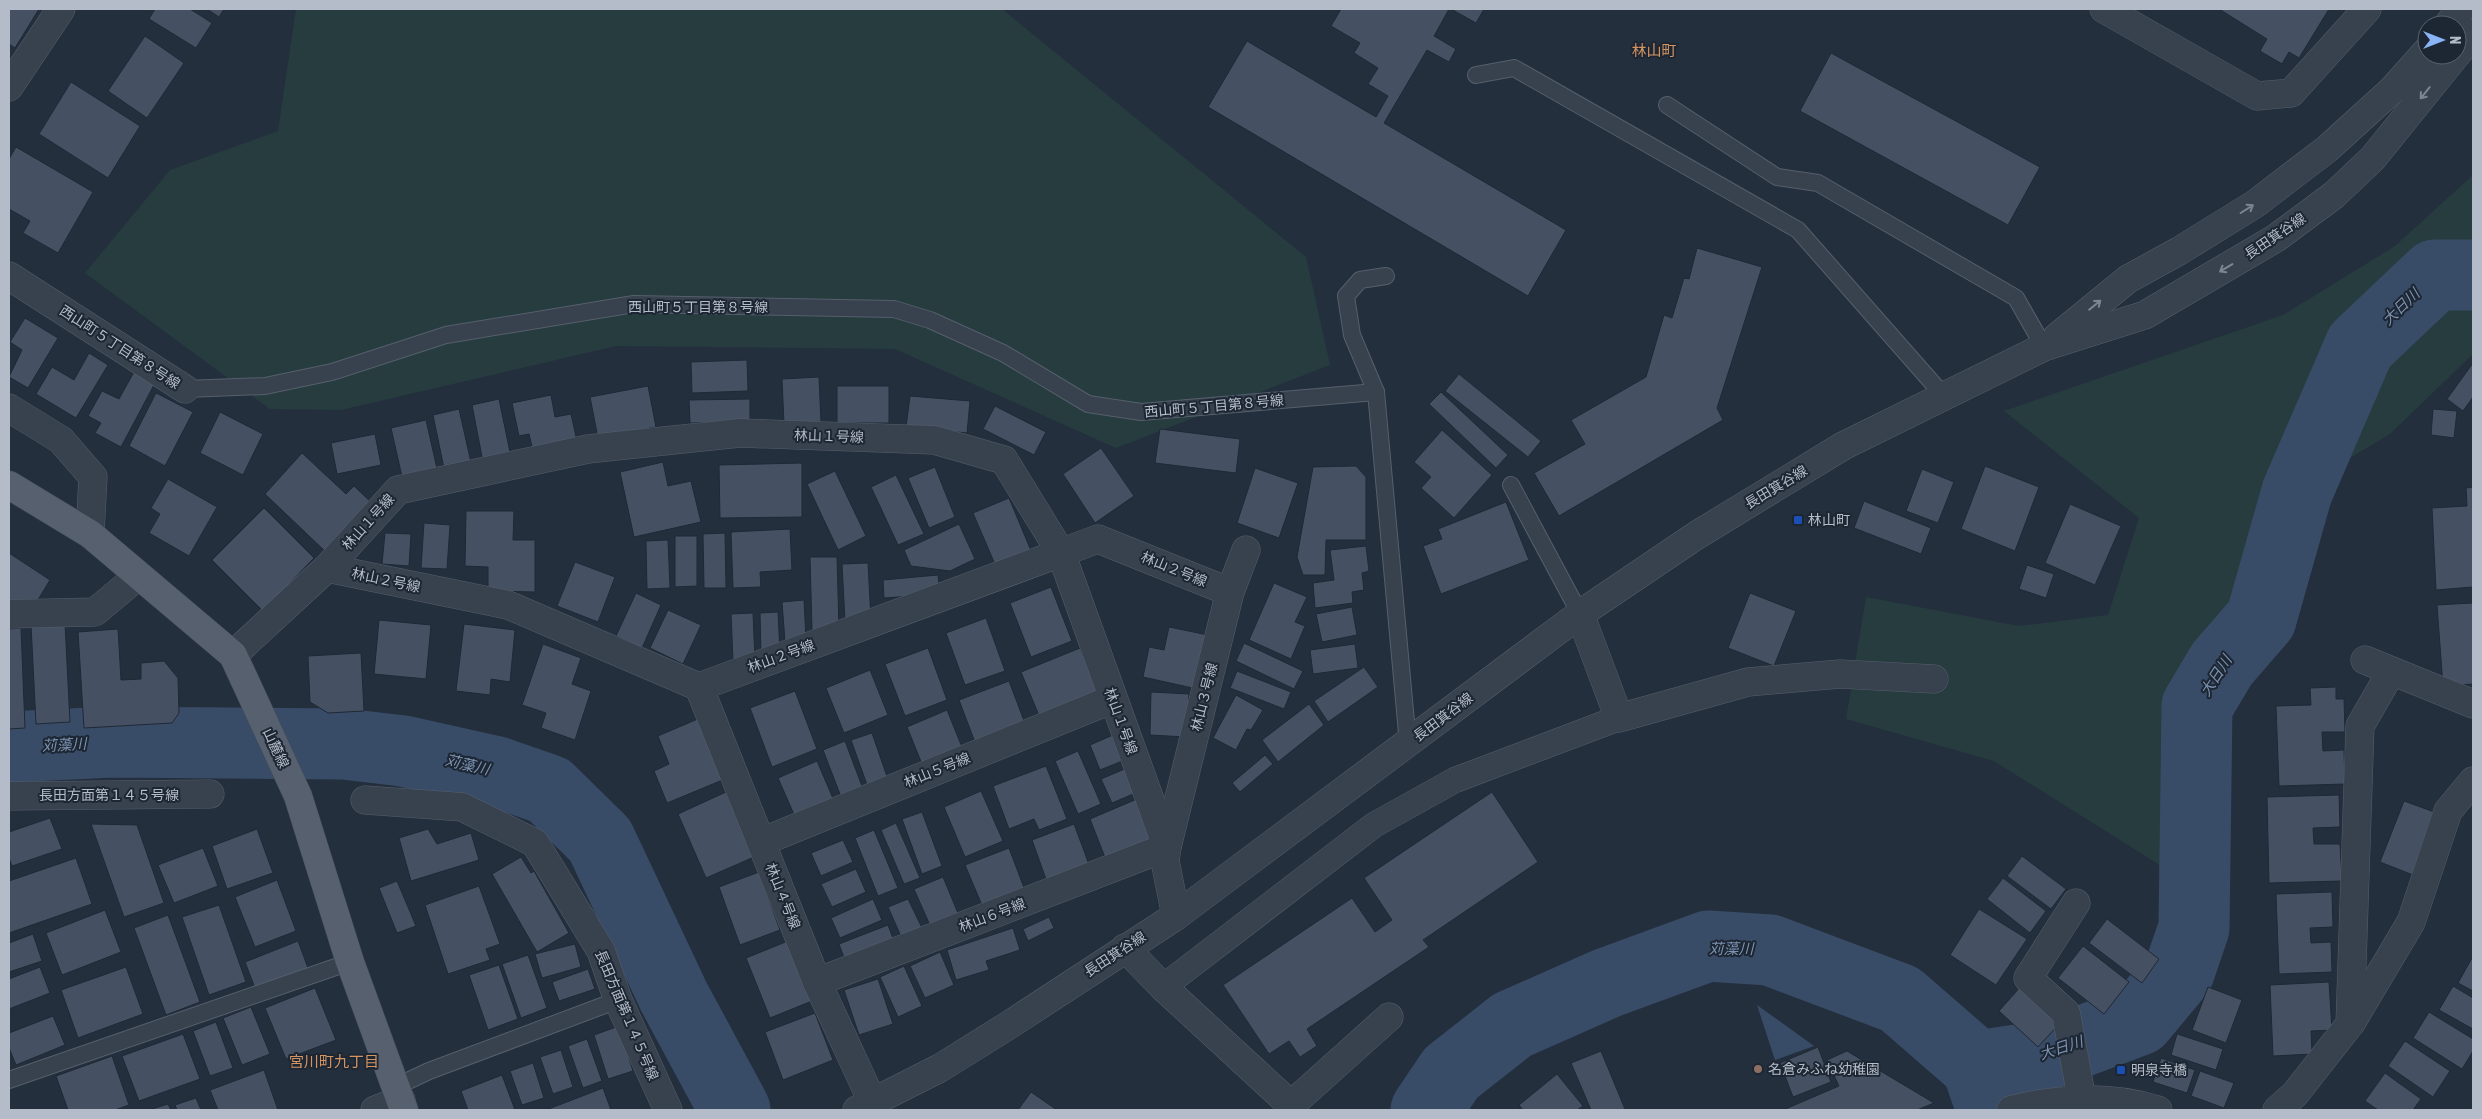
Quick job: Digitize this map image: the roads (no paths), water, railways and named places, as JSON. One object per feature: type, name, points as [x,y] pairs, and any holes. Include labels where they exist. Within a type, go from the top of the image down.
[{"type":"main road","name":"山麓線","points":[[9,485],[90,534],[234,655],[298,796],[350,962],[400,1099]]},
{"type":"street","points":[[9,87],[60,9]]},
{"type":"street","points":[[2104,9],[2257,96],[2291,93],[2367,9]]},
{"type":"street","name":"長田箕谷線","points":[[2044,347],[2128,279],[2179,251],[2255,204],[2326,149],[2392,90],[2417,61]]},
{"type":"street","name":"長田箕谷線","points":[[865,1106],[940,1068],[1176,916],[1580,614],[1697,535],[1843,446],[2044,347],[2145,315],[2276,238],[2334,195],[2373,158],[2447,65]]},
{"type":"street","name":"西山町５丁目第８号線","points":[[9,276],[185,389]]},
{"type":"street","points":[[9,408],[61,440],[93,477],[90,534]]},
{"type":"street","name":"林山１号線","points":[[234,655],[327,568],[398,490],[588,449],[740,433],[934,440],[1004,460],[1061,553],[1167,847],[1165,861],[1176,916]]},
{"type":"street","name":"林山２号線","points":[[327,568],[508,605],[699,686],[1098,539],[1230,592]]},
{"type":"street","name":"林山３号線","points":[[1167,847],[1230,592],[1246,550]]},
{"type":"street","points":[[9,614],[95,612],[138,576]]},
{"type":"street","points":[[1580,614],[1619,718]]},
{"type":"street","points":[[2365,660],[2473,704]]},
{"type":"street","points":[[2350,1024],[2360,726],[2391,672]]},
{"type":"street","points":[[1163,987],[1374,825],[1454,780],[1619,718],[1748,682],[1840,674],[1934,679]]},
{"type":"street","name":"林山４号線","points":[[699,686],[818,982],[865,1106]]},
{"type":"street","name":"林山５号線","points":[[761,842],[1113,699]]},
{"type":"street","points":[[2277,1110],[2295,1094],[2350,1024],[2411,922],[2448,811],[2473,781]]},
{"type":"street","name":"長田方面第１４５号線","points":[[9,796],[210,794]]},
{"type":"street","name":"長田方面第１４５号線","points":[[365,800],[462,807],[535,843],[601,951],[618,1000],[668,1110]]},
{"type":"street","name":"林山６号線","points":[[818,982],[1167,847]]},
{"type":"street","points":[[2076,903],[2028,978],[2066,1013],[2082,1100]]},
{"type":"street","points":[[1125,948],[1163,987],[1291,1105],[1390,1017]]},
{"type":"street","points":[[374,1110],[400,1099]]},
{"type":"street","points":[[2020,1108],[2082,1100],[2142,1108]]},
{"type":"lane","points":[[1476,75],[1514,68],[1798,230],[1944,396]]},
{"type":"lane","points":[[1667,105],[1777,177],[1818,183],[2016,298],[2044,347]]},
{"type":"lane","points":[[1386,276],[1360,280],[1346,296],[1352,335],[1376,392],[1408,744]]},
{"type":"lane","name":"西山町５丁目第８号線","points":[[185,389],[265,386],[332,372],[446,335],[634,304],[894,309],[930,320],[1003,353],[1088,404],[1141,412],[1376,392]]},
{"type":"lane","points":[[1511,485],[1580,614]]},
{"type":"lane","points":[[9,1080],[350,962]]},
{"type":"lane","points":[[400,1099],[429,1071],[618,1000]]},
{"type":"water","points":[[1757,1005],[1814,1046],[1775,1060]]},
{"type":"waterway","name":"大日川","points":[[1977,1066],[2043,1056],[2139,1020],[2179,972],[2194,928],[2197,706],[2222,664],[2261,619],[2297,492],[2360,346],[2435,275],[2473,275]]},
{"type":"waterway","name":"苅藻川","points":[[9,747],[112,742],[344,744],[403,751],[497,772],[549,790],[600,840],[674,997],[735,1110]]},
{"type":"waterway","name":"苅藻川","points":[[1426,1110],[1451,1073],[1512,1025],[1607,983],[1708,946],[1770,950],[1900,999],[1977,1066],[1992,1110]]},
{"type":"place","name":"林山町","points":[[1798,520]]},
{"type":"place","name":"名倉みふね幼稚園","points":[[1758,1069]]},
{"type":"place","name":"明泉寺橋","points":[[2121,1070]]},
{"type":"district","name":"林山町","points":[[1654,51]]},
{"type":"district","name":"宮川町九丁目","points":[[334,1062]]}]
